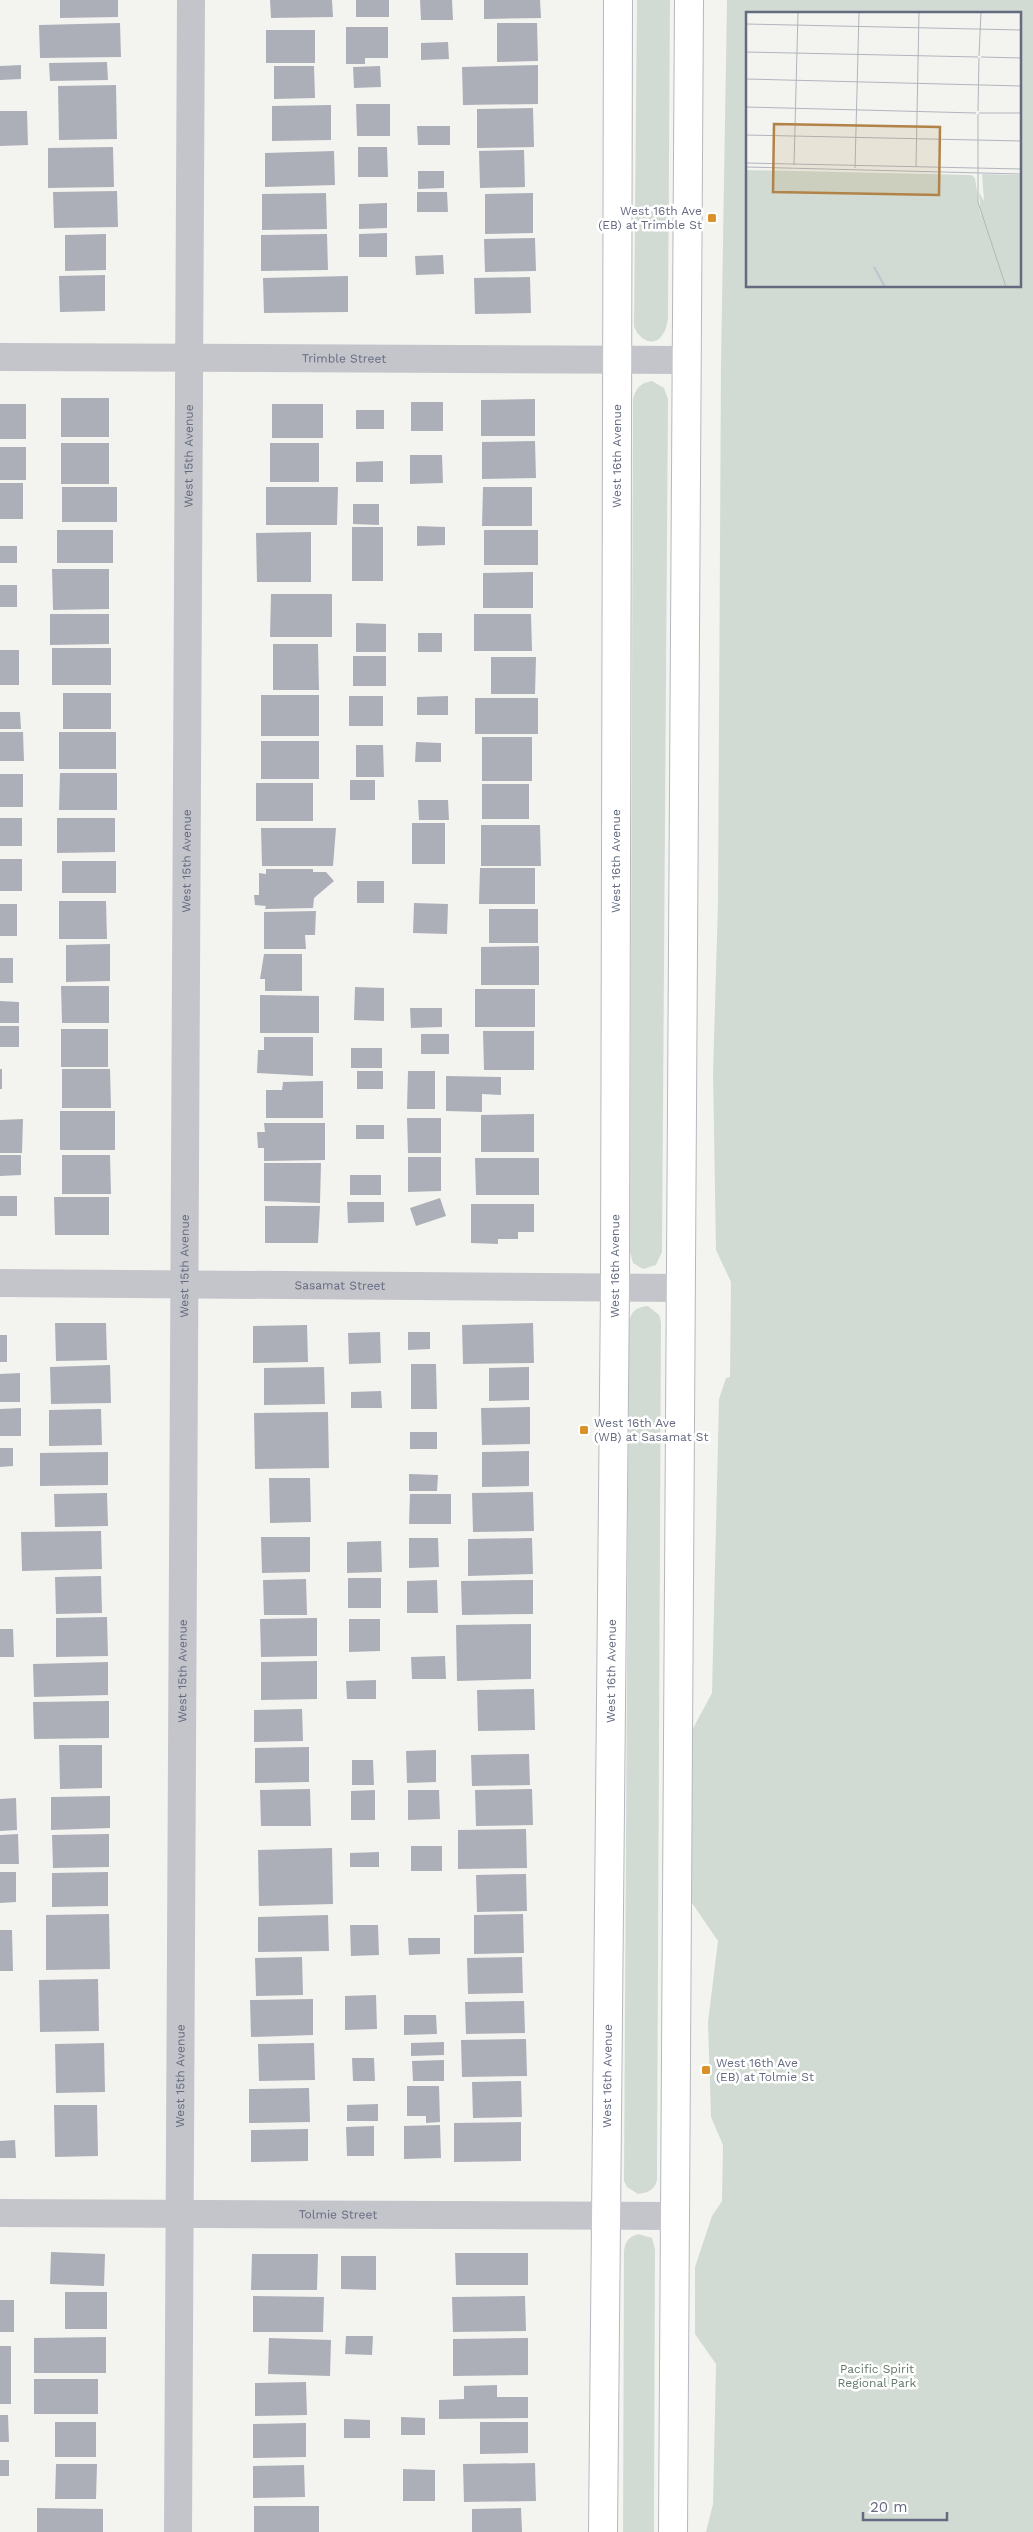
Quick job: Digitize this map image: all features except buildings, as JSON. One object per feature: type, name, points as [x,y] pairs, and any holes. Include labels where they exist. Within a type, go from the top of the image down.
[{"type":"main road","name":"West 16th Avenue","points":[[603,2532],[615,1288],[618,0]]},
{"type":"main road","points":[[673,2532],[689,0]]},
{"type":"street","name":"West 15th Avenue","points":[[178,2532],[191,0]]},
{"type":"street","name":"Trimble Street","points":[[0,356],[687,360]]},
{"type":"street","name":"Sasamat Street","points":[[0,1283],[680,1288]]},
{"type":"street","name":"Tolmie Street","points":[[0,2213],[675,2216]]},
{"type":"green space","points":[[637,0],[670,0],[668,319],[666,329],[655,341],[643,338],[634,326]]},
{"type":"green space","name":"Pacific Spirit Regional Park","points":[[727,0],[1033,0],[1033,2532],[706,2532],[713,2504],[716,2364],[695,2334],[695,2267],[712,2216],[722,2201],[723,2145],[711,2117],[708,2022],[718,1941],[692,1903],[691,1732],[712,1693],[719,1399],[726,1378],[730,1377],[731,1282],[716,1250],[713,1073],[718,902],[721,364]]},
{"type":"green space","points":[[652,381],[664,388],[668,399],[662,1252],[656,1265],[643,1269],[633,1263],[630,1252],[633,399],[639,387],[644,383]]},
{"type":"green space","points":[[648,1306],[659,1315],[661,1322],[657,2180],[650,2190],[638,2194],[627,2187],[624,2181],[629,1322],[635,1310]]},
{"type":"green space","points":[[638,2234],[652,2238],[655,2249],[654,2532],[623,2532],[624,2251],[628,2240]]},
{"type":"place","name":"West 16th Ave (EB) at Trimble St","points":[[712,218]]},
{"type":"place","name":"West 16th Ave (WB) at Sasamat St","points":[[584,1430]]},
{"type":"place","name":"West 16th Ave (EB) at Tolmie St","points":[[706,2070]]}]
